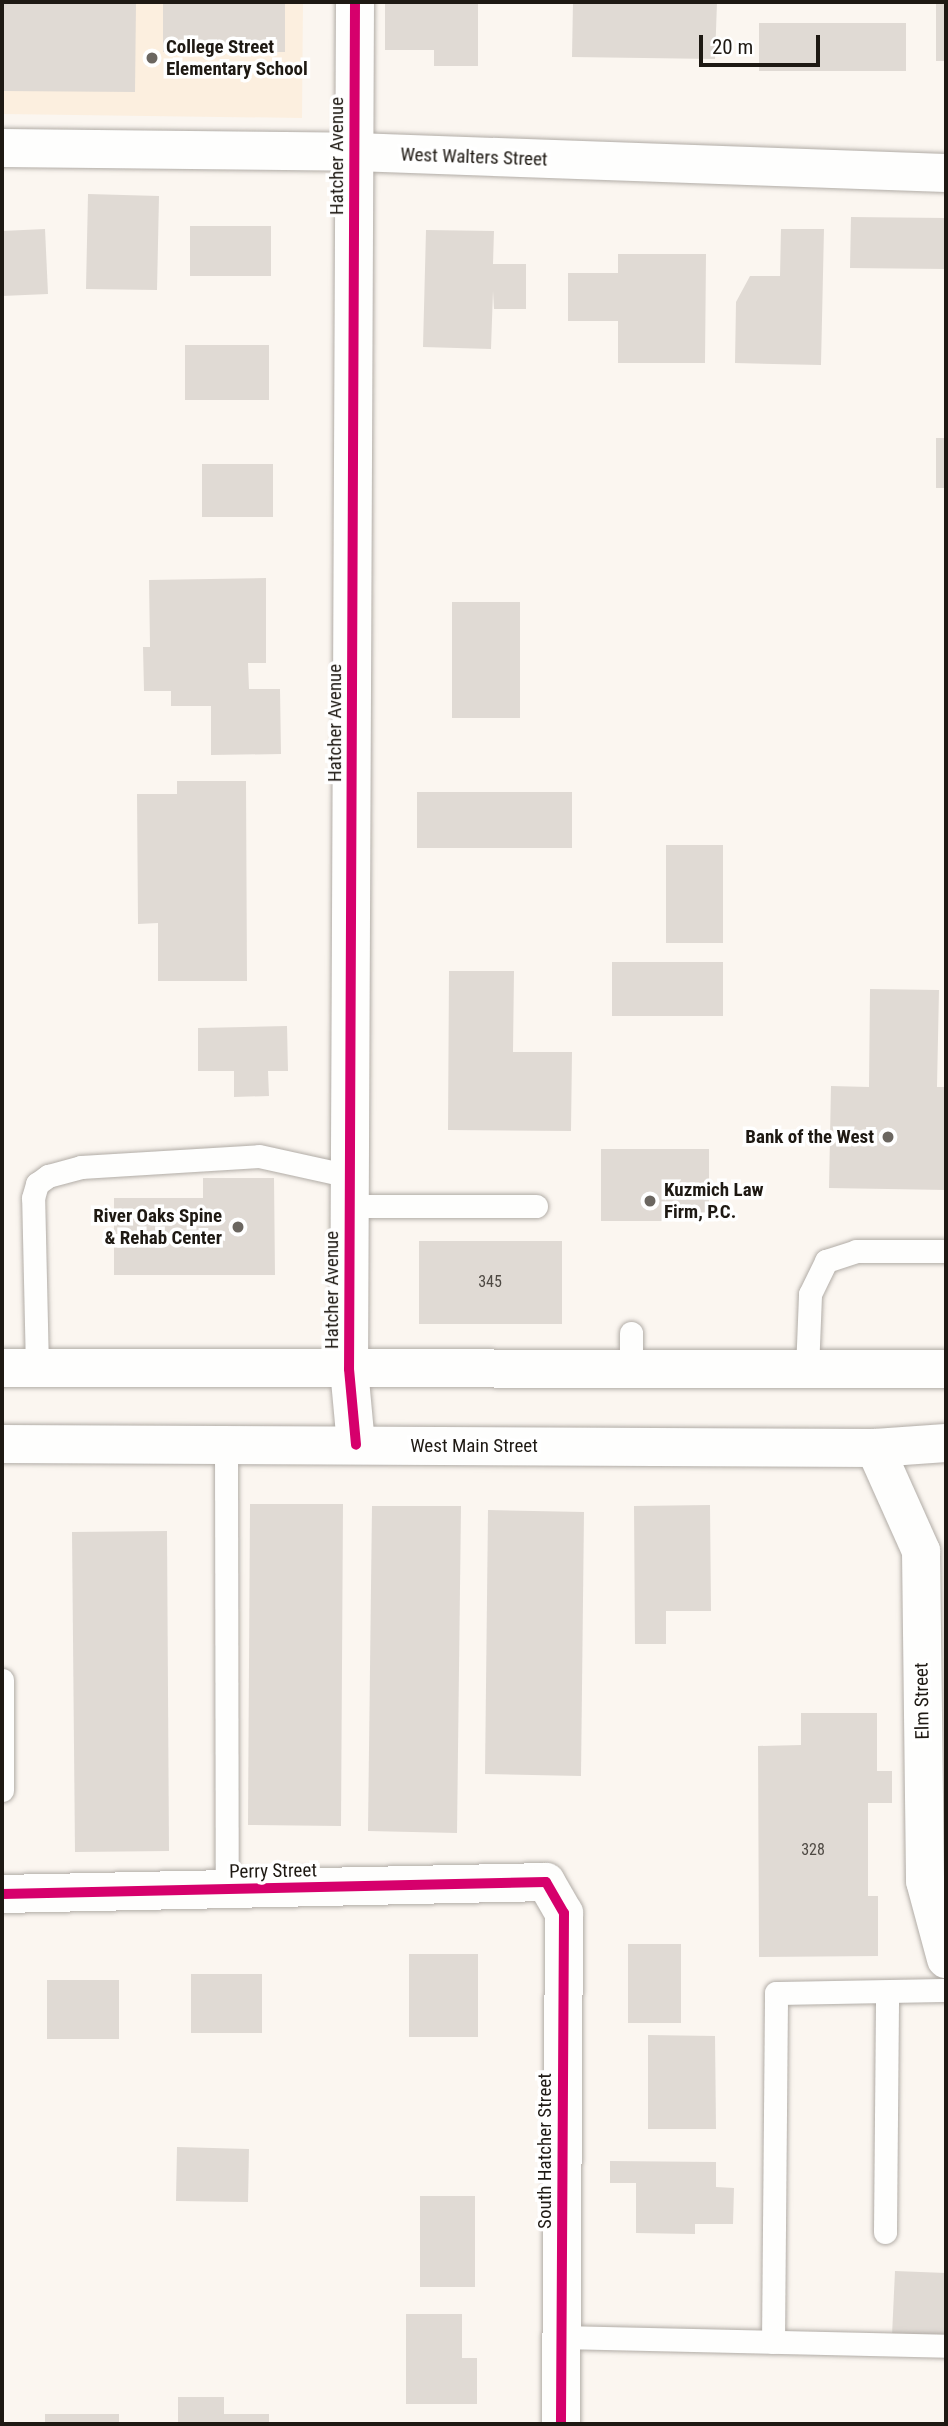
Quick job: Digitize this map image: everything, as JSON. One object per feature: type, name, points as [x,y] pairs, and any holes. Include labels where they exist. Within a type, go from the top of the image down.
[{"type":"street","name":"Hatcher Avenue","points":[[355,2],[349,1368],[356,1445]]},
{"type":"street","name":"West Walters Street","points":[[2,148],[355,152],[946,173]]},
{"type":"street","points":[[20,1368],[349,1368],[631,1351],[807,1370],[946,1369]]},
{"type":"street","name":"West Main Street","points":[[2,1444],[875,1448],[946,1443]]},
{"type":"street","name":"Elm Street","points":[[875,1448],[921,1551],[925,1881],[946,1959]]},
{"type":"street","name":"Perry Street","points":[[2,1894],[546,1882]]},
{"type":"street","name":"South Hatcher Street","points":[[546,1882],[564,1913],[561,2424]]},
{"type":"lane","points":[[20,1368],[33,1198],[37,1184],[48,1176],[81,1167],[258,1156],[324,1174],[351,1191],[536,1206]]},
{"type":"lane","points":[[807,1370],[810,1294],[827,1261],[856,1251],[946,1251]]},
{"type":"lane","points":[[226,1444],[228,1889]]},
{"type":"lane","points":[[2,1680],[2,1790]]},
{"type":"lane","points":[[773,2342],[776,1993],[946,1990]]},
{"type":"lane","points":[[885,2232],[887,1993]]},
{"type":"lane","points":[[561,2337],[946,2346]]},
{"type":"shaded area","name":"College Street Elementary School","points":[[2,2],[303,2],[302,118],[2,114]]},
{"type":"building","points":[[2,2],[136,2],[135,92],[2,91]]},
{"type":"building","points":[[163,2],[285,2],[285,52],[163,52]]},
{"type":"building","points":[[385,2],[478,2],[478,66],[434,66],[434,50],[385,50]]},
{"type":"building","points":[[573,2],[717,2],[715,59],[572,57]]},
{"type":"building","points":[[936,2],[946,2],[946,61],[936,61]]},
{"type":"building","points":[[759,23],[906,23],[906,71],[759,71]]},
{"type":"building","points":[[88,194],[159,196],[157,290],[86,289]]},
{"type":"building","points":[[851,217],[946,218],[946,269],[850,268]]},
{"type":"building","points":[[190,226],[271,226],[271,276],[190,276]]},
{"type":"building","points":[[45,229],[48,294],[2,296],[2,231]]},
{"type":"building","points":[[781,229],[824,229],[821,365],[735,363],[736,302],[750,276],[780,276]]},
{"type":"building","points":[[426,230],[494,231],[493,264],[526,264],[526,309],[494,309],[493,291],[491,349],[423,347]]},
{"type":"building","points":[[618,254],[706,254],[705,363],[618,363],[618,321],[568,321],[568,273],[618,273]]},
{"type":"building","points":[[185,345],[269,345],[269,400],[185,400]]},
{"type":"building","points":[[936,438],[946,438],[946,488],[936,488]]},
{"type":"building","points":[[202,464],[273,464],[273,517],[202,517]]},
{"type":"building","points":[[266,578],[266,663],[248,663],[249,689],[280,689],[281,754],[211,755],[211,706],[171,706],[171,691],[144,691],[143,647],[150,647],[149,580]]},
{"type":"building","points":[[452,602],[520,602],[520,718],[452,718]]},
{"type":"building","points":[[177,781],[246,781],[247,981],[158,981],[158,923],[138,924],[137,794],[177,794]]},
{"type":"building","points":[[417,792],[572,792],[572,848],[417,848]]},
{"type":"building","points":[[666,845],[723,845],[723,943],[666,943]]},
{"type":"building","points":[[612,962],[723,962],[723,1016],[612,1016]]},
{"type":"building","points":[[449,971],[514,971],[513,1052],[572,1052],[571,1131],[448,1130]]},
{"type":"building","name":"Bank of the West","points":[[870,989],[939,990],[937,1087],[946,1087],[946,1190],[829,1188],[831,1086],[869,1087]]},
{"type":"building","points":[[287,1026],[288,1071],[268,1071],[269,1096],[234,1097],[234,1071],[198,1071],[198,1028]]},
{"type":"building","points":[[601,1149],[709,1149],[709,1221],[601,1221]]},
{"type":"building","points":[[203,1178],[274,1178],[275,1275],[114,1275],[114,1198],[203,1198]]},
{"type":"building","points":[[419,1241],[562,1241],[562,1324],[419,1324]]},
{"type":"building","points":[[250,1504],[343,1504],[341,1826],[248,1825]]},
{"type":"building","points":[[710,1505],[711,1611],[666,1611],[666,1644],[635,1644],[634,1506]]},
{"type":"building","points":[[372,1506],[461,1506],[457,1833],[368,1831]]},
{"type":"building","points":[[488,1510],[584,1512],[581,1776],[485,1774]]},
{"type":"building","points":[[167,1531],[169,1851],[75,1852],[72,1532]]},
{"type":"building","points":[[801,1713],[877,1713],[877,1771],[892,1771],[892,1803],[868,1803],[868,1896],[878,1896],[878,1956],[759,1957],[758,1746],[801,1745]]},
{"type":"building","points":[[628,1944],[681,1944],[681,2023],[628,2023]]},
{"type":"building","points":[[409,1954],[478,1954],[478,2037],[409,2037]]},
{"type":"building","points":[[191,1974],[262,1974],[262,2033],[191,2033]]},
{"type":"building","points":[[47,1980],[119,1980],[119,2039],[47,2039]]},
{"type":"building","points":[[648,2035],[715,2036],[716,2129],[648,2129]]},
{"type":"building","points":[[177,2147],[249,2149],[248,2202],[176,2201]]},
{"type":"building","points":[[610,2161],[716,2162],[716,2187],[734,2188],[733,2224],[695,2224],[695,2234],[636,2233],[636,2183],[610,2183]]},
{"type":"building","points":[[420,2196],[475,2196],[475,2287],[420,2287]]},
{"type":"building","points":[[895,2271],[946,2273],[946,2339],[892,2336]]},
{"type":"building","points":[[406,2314],[462,2314],[462,2358],[477,2358],[477,2404],[406,2404]]},
{"type":"building","points":[[178,2397],[224,2397],[224,2414],[269,2414],[269,2424],[178,2424]]},
{"type":"building","points":[[45,2414],[119,2414],[119,2424],[45,2424]]},
{"type":"cycle path","points":[[355,2],[349,1369],[356,1445]]},
{"type":"cycle path","points":[[2,1894],[546,1882],[564,1913],[561,2424]]},
{"type":"place","name":"College Street Elementary School","points":[[152,58]]},
{"type":"place","name":"Bank of the West","points":[[888,1137]]},
{"type":"place","name":"Kuzmich Law Firm, P.C.","points":[[650,1201]]},
{"type":"place","name":"River Oaks Spine & Rehab Center","points":[[238,1227]]}]
